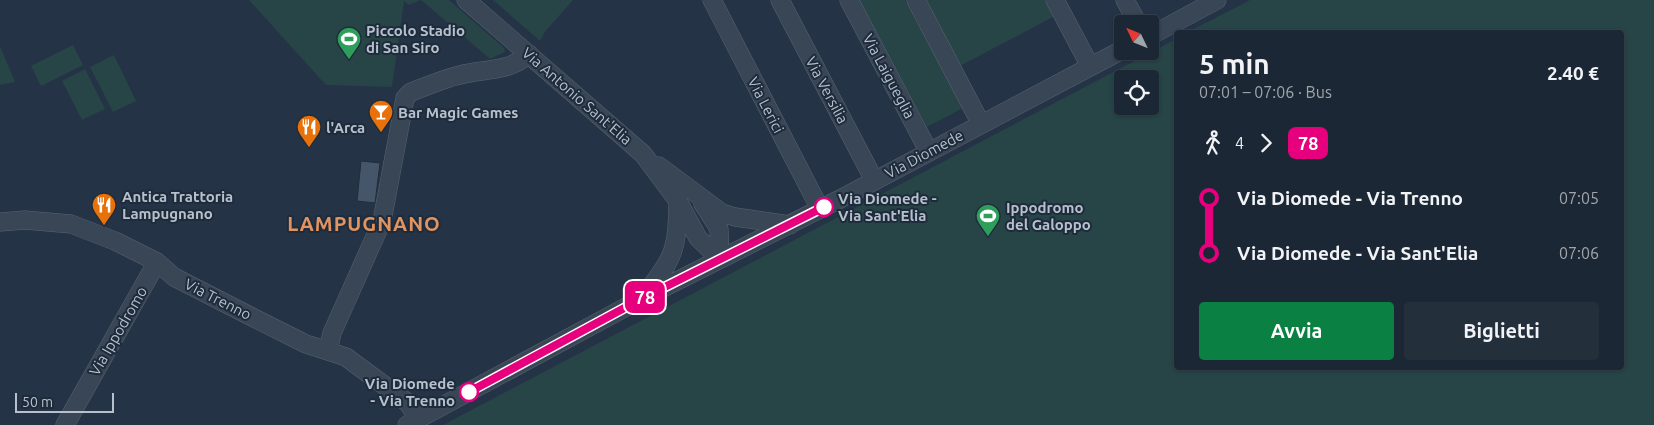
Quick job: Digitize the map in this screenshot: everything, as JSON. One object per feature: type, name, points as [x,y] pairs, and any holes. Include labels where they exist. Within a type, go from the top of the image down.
[{"type":"street","name":"Via Antonio Sant'Elia","points":[[466,0],[643,154],[678,201],[698,238],[720,259]]},
{"type":"street","name":"Via Lerici","points":[[712,0],[820,209]]},
{"type":"street","name":"Via Versilia","points":[[780,0],[874,180]]},
{"type":"street","name":"Via Laigueglia","points":[[849,0],[929,152]]},
{"type":"street","points":[[916,0],[981,124]]},
{"type":"street","points":[[1055,0],[1090,66]]},
{"type":"street","points":[[1125,0],[1133,15]]},
{"type":"street","points":[[1159,30],[1196,5],[1217,0]]},
{"type":"street","points":[[328,351],[332,333],[375,237],[385,204],[392,155],[405,98],[411,92],[461,75],[504,69],[519,63],[529,54]]},
{"type":"street","name":"Via Diomede","points":[[413,422],[641,299],[790,225],[1114,54]]},
{"type":"street","points":[[643,154],[722,213],[735,217],[790,225]]},
{"type":"street","points":[[691,190],[708,210],[719,229],[720,259]]},
{"type":"street","points":[[641,299],[670,262],[676,248],[678,201]]},
{"type":"street","name":"Via Trenno","points":[[0,222],[25,220],[71,224],[115,241],[157,262],[174,277],[306,344],[346,356],[408,403],[413,422]]},
{"type":"street","name":"Via Ippodromo","points":[[64,425],[157,262]]},
{"type":"green space","name":"Piccolo Stadio di San Siro","points":[[249,0],[421,0],[409,5],[404,1],[392,87],[326,85]]},
{"type":"green space","points":[[421,0],[449,0],[504,48],[505,52],[490,59]]},
{"type":"green space","points":[[493,0],[573,0],[544,33],[540,41]]},
{"type":"green space","points":[[859,0],[905,0],[963,108],[927,127]]},
{"type":"green space","points":[[920,0],[1045,0],[1053,17],[956,68]]},
{"type":"green space","name":"Ippodromo del Galoppo","points":[[1250,0],[1654,0],[1654,425],[443,425],[1114,72],[1114,115],[1159,115],[1159,70],[1117,70],[1136,60],[1159,60],[1159,48],[1174,40],[1174,370],[1624,370],[1624,30],[1192,30]]},
{"type":"green space","points":[[73,45],[83,65],[41,86],[31,66]]},
{"type":"green space","points":[[0,46],[15,82],[0,85]]},
{"type":"green space","points":[[114,55],[136,101],[113,112],[90,67]]},
{"type":"green space","points":[[85,69],[105,109],[82,120],[62,81]]},
{"type":"building","points":[[361,161],[380,163],[375,203],[357,201]]},
{"type":"bus line","name":"78","points":[[469,392],[641,299],[824,207]]},
{"type":"place","name":"Piccolo Stadio di San Siro","points":[[349,60]]},
{"type":"place","name":"Bar Magic Games","points":[[381,133]]},
{"type":"place","name":"l'Arca","points":[[309,148]]},
{"type":"place","name":"Via Diomede - Via Sant'Elia","points":[[824,207]]},
{"type":"place","name":"Antica Trattoria Lampugnano","points":[[104,226]]},
{"type":"place","name":"Ippodromo del Galoppo","points":[[988,237]]},
{"type":"place","name":"Via Diomede - Via Trenno","points":[[469,392]]},
{"type":"district","name":"LAMPUGNANO","points":[[364,223]]}]
